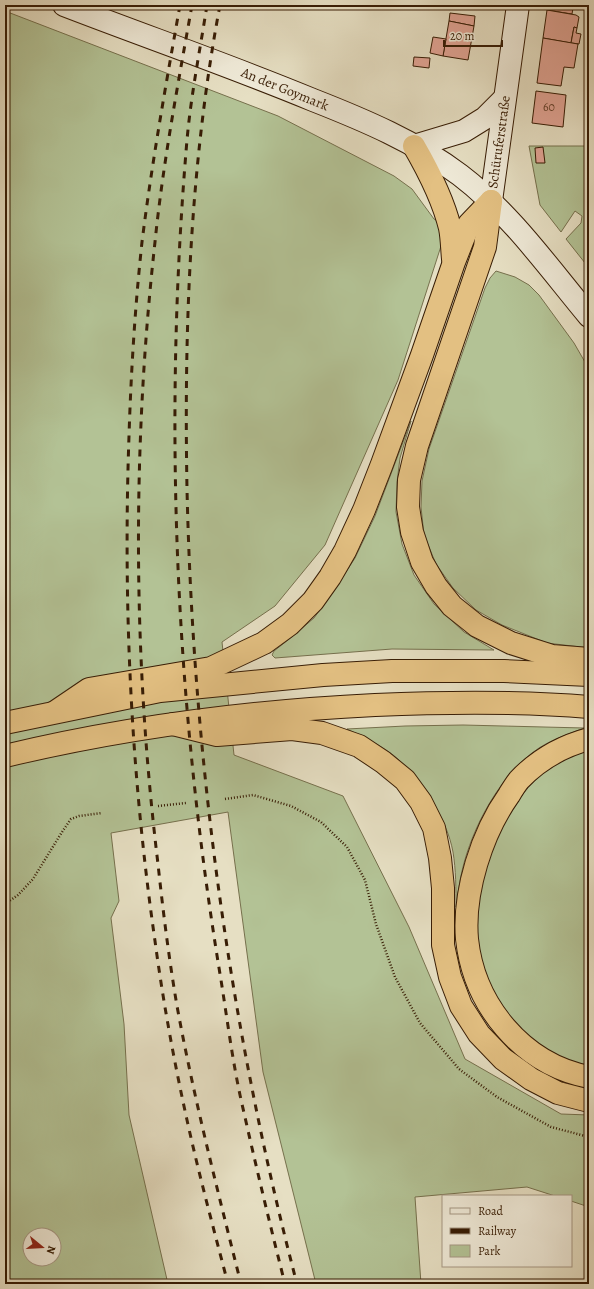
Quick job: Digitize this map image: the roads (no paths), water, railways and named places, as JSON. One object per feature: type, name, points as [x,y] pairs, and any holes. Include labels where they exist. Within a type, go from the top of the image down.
[{"type":"highway","points":[[414,146],[445,209],[450,230],[454,262]]},
{"type":"highway","points":[[55,712],[88,689],[211,668],[264,643],[290,624],[313,601],[330,577],[345,551],[364,510],[469,224],[491,201]]},
{"type":"highway","points":[[491,201],[485,247],[417,446],[409,480],[408,507],[412,532],[422,562],[436,586],[452,606],[477,626],[511,643],[552,656],[589,659]]},
{"type":"highway","points":[[5,723],[160,691],[323,675],[392,671],[504,671],[589,674]]},
{"type":"highway","points":[[5,756],[107,735],[173,724],[303,710],[422,703],[589,707]]},
{"type":"highway","points":[[173,724],[217,735],[292,728],[322,733],[359,746],[384,762],[405,780],[421,802],[434,828],[441,866],[443,888],[443,945],[450,977],[461,1006],[479,1034],[503,1059],[531,1079],[558,1093],[589,1102]]},
{"type":"highway","points":[[589,739],[564,748],[544,759],[519,780],[499,810],[482,845],[473,878],[468,911],[467,938],[472,966],[481,990],[493,1013],[528,1050],[548,1063],[573,1074],[589,1077]]},
{"type":"main road","name":"An der Goymark","points":[[64,5],[277,85],[353,116],[414,146],[459,175],[491,201]]},
{"type":"main road","name":"Schüruferstraße","points":[[518,5],[491,201],[523,236],[589,316]]},
{"type":"main road","points":[[414,146],[464,131],[485,118],[504,99]]},
{"type":"railway","points":[[180,5],[150,182],[137,291],[132,364],[127,499],[128,626],[140,815],[155,941],[173,1053],[187,1120],[228,1284]]},
{"type":"railway","points":[[192,5],[162,183],[148,320],[142,398],[139,475],[138,553],[140,631],[150,787],[162,899],[174,988],[199,1111],[241,1284]]},
{"type":"railway","points":[[207,5],[193,89],[187,140],[180,245],[176,350],[175,456],[178,561],[184,666],[193,771],[205,876],[232,1052],[245,1119],[285,1284]]},
{"type":"railway","points":[[220,5],[202,125],[191,246],[188,307],[186,428],[187,489],[197,690],[219,890],[234,989],[252,1088],[273,1186],[297,1284]]}]
